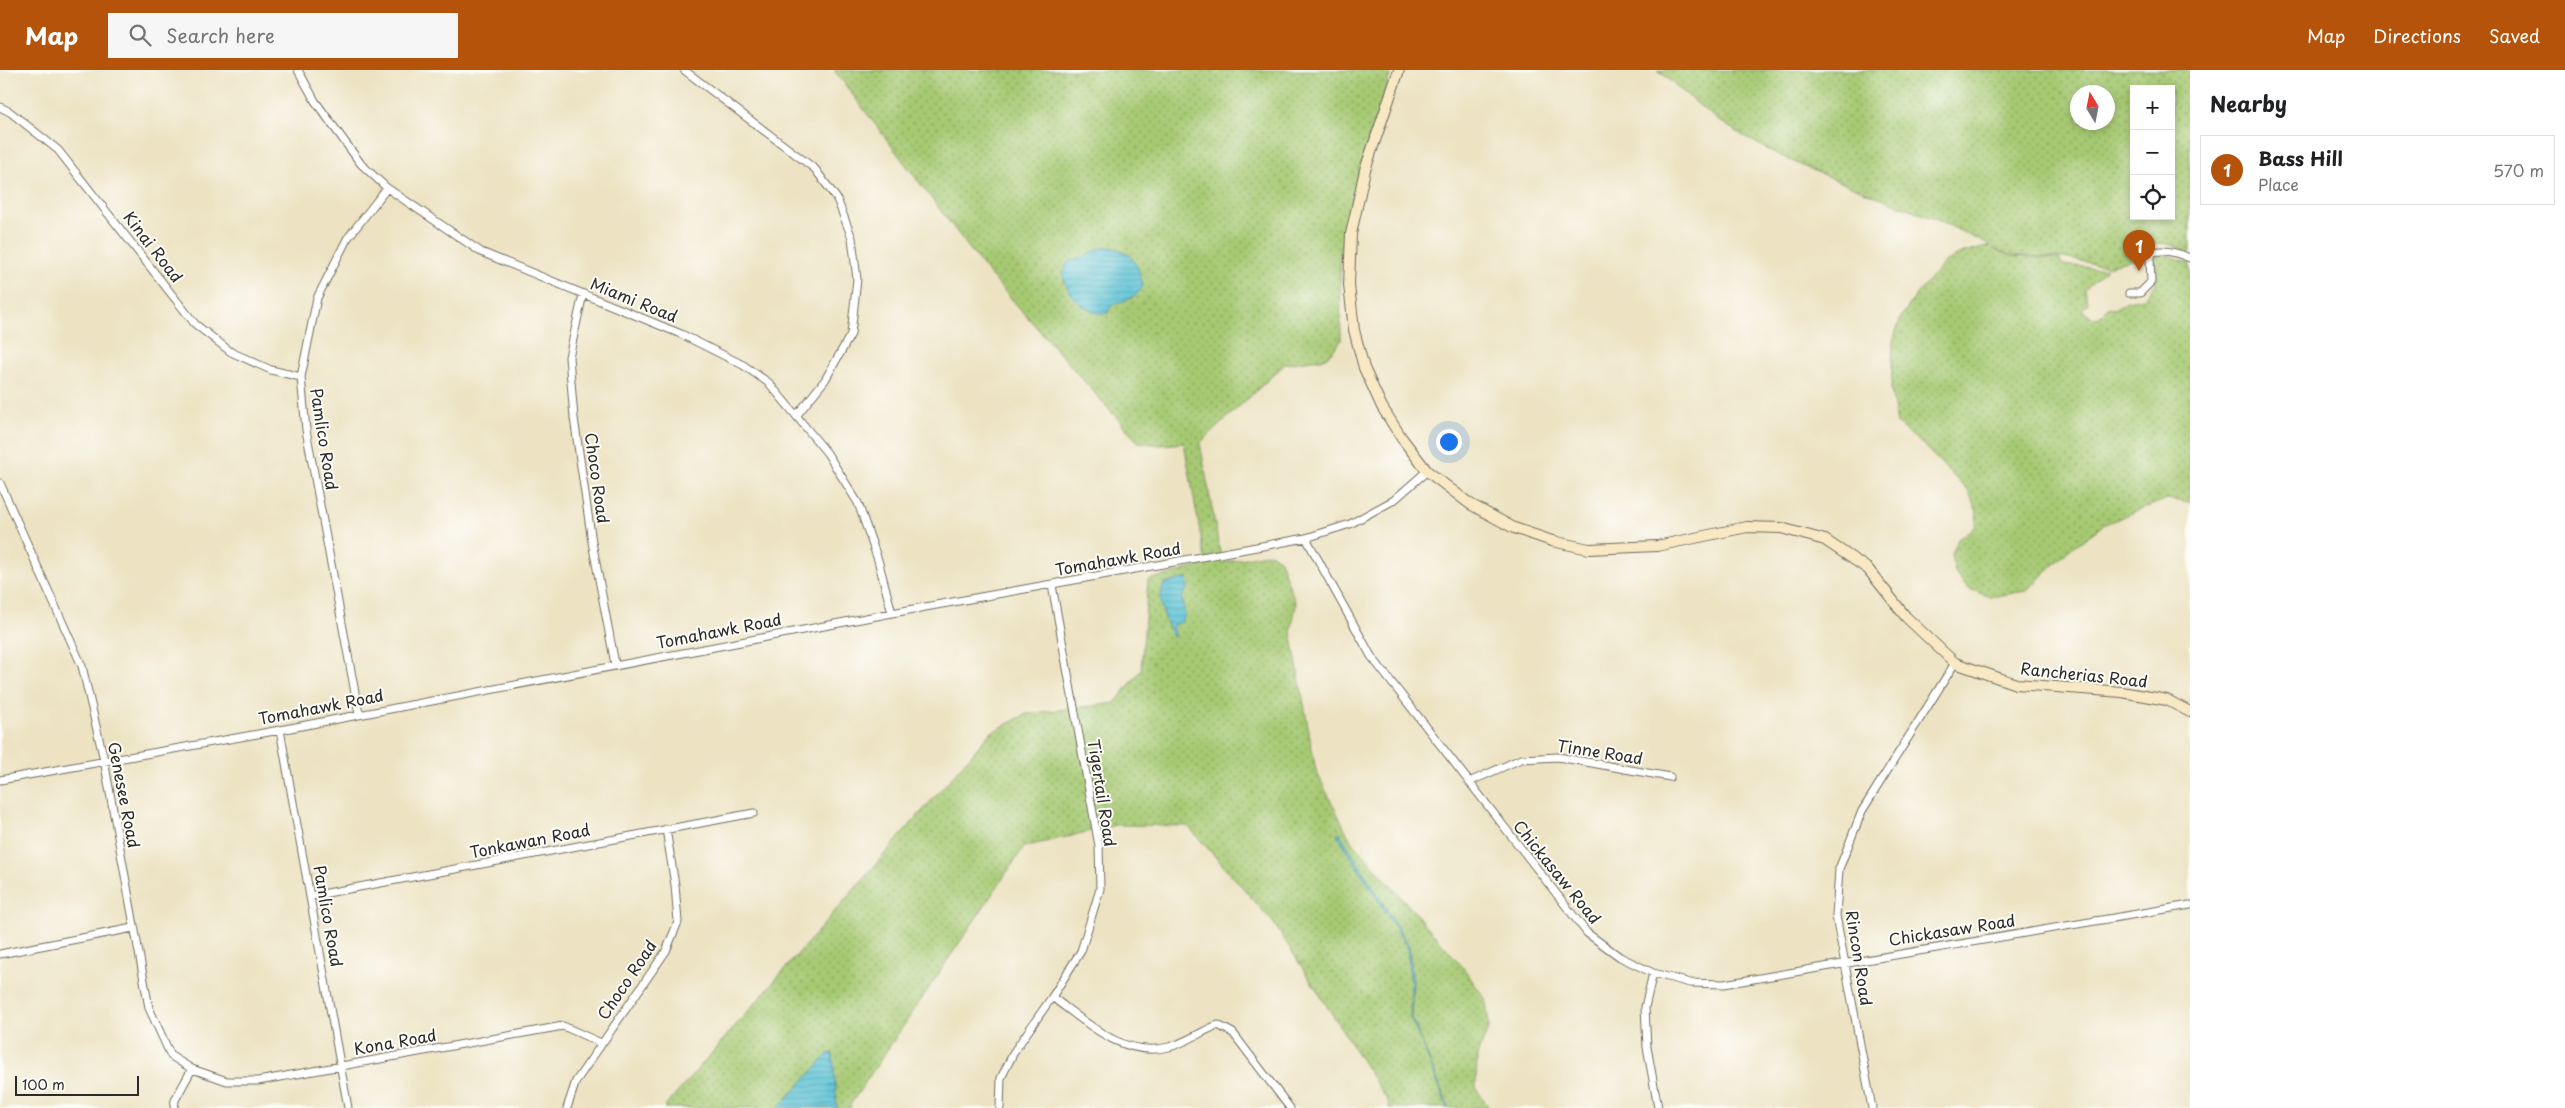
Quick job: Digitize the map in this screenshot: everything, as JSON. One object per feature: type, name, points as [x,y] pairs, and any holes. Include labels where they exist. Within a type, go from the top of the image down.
[{"type":"street","name":"Miami Road","points":[[298,70],[315,101],[361,164],[387,188],[481,252],[682,334],[743,365],[769,383],[827,453],[858,503],[878,560],[892,613]]},
{"type":"street","points":[[684,70],[816,169],[837,199],[852,238],[857,279],[851,334],[825,380],[796,415]]},
{"type":"street","name":"Rancherias Road","points":[[1399,70],[1366,170],[1351,234],[1349,285],[1354,330],[1364,368],[1382,407],[1401,437],[1427,471],[1470,504],[1514,528],[1552,541],[1589,549],[1657,546],[1747,527],[1780,528],[1825,540],[1868,569],[1906,617],[1955,663],[2016,684],[2122,692],[2167,700],[2190,712]]},
{"type":"street","name":"Kinai Road","points":[[0,107],[10,112],[58,150],[195,324],[231,352],[271,370],[301,377]]},
{"type":"street","name":"Pamlico Road","points":[[359,714],[306,430],[301,377],[317,298],[347,239],[387,188]]},
{"type":"street","points":[[2129,293],[2140,293],[2151,282],[2150,259],[2153,252],[2160,250],[2175,252],[2190,258]]},
{"type":"street","name":"Choco Road","points":[[583,294],[569,357],[574,418],[592,542],[615,664]]},
{"type":"street","name":"Tomahawk Road","points":[[0,780],[280,730],[615,664],[1306,538],[1350,524],[1394,500],[1427,471]]},
{"type":"street","name":"Genesee Road","points":[[0,483],[82,666],[104,760],[148,1008],[172,1056],[192,1069]]},
{"type":"street","name":"Chickasaw Road","points":[[1306,538],[1370,656],[1587,933],[1620,957],[1653,973],[1690,982],[1724,984],[2190,904]]},
{"type":"street","name":"Tigertail Road","points":[[1000,1108],[1001,1078],[1014,1050],[1052,997],[1081,951],[1100,888],[1099,846],[1052,585]]},
{"type":"street","name":"Rincon Road","points":[[1872,1108],[1836,916],[1839,869],[1862,811],[1955,663]]},
{"type":"street","name":"Pamlico Road","points":[[280,730],[348,1108]]},
{"type":"street","name":"Tinne Road","points":[[1469,782],[1521,759],[1558,757],[1670,777]]},
{"type":"street","name":"Tonkawan Road","points":[[311,896],[754,813]]},
{"type":"street","name":"Choco Road","points":[[566,1108],[576,1082],[666,951],[678,922],[676,885],[666,829]]},
{"type":"street","points":[[0,954],[134,928]]},
{"type":"street","points":[[1653,973],[1645,1007],[1647,1047],[1658,1108]]},
{"type":"street","points":[[1052,997],[1110,1039],[1140,1048],[1169,1047],[1218,1025],[1233,1033],[1290,1108]]},
{"type":"street","name":"Kona Road","points":[[192,1069],[227,1081],[258,1081],[563,1026],[601,1043]]},
{"type":"street","points":[[174,1108],[175,1100],[192,1069]]},
{"type":"green space","points":[[834,70],[1392,70],[1358,173],[1340,252],[1341,341],[1326,358],[1285,364],[1200,443],[1222,563],[1270,553],[1280,560],[1296,604],[1291,632],[1316,771],[1350,839],[1462,966],[1486,1000],[1489,1027],[1477,1055],[1476,1088],[1489,1108],[1389,1108],[1389,1103],[1273,922],[1188,826],[1116,825],[1024,847],[850,1105],[851,1108],[664,1108],[990,733],[1026,714],[1115,703],[1141,670],[1148,580],[1206,565],[1184,443],[1161,445],[1138,442],[985,269]]},
{"type":"green space","points":[[1658,70],[2190,70],[2190,253],[2163,243],[2151,246],[2143,257],[2107,266],[2063,258],[2011,255],[1993,248],[2011,256],[2059,259],[2063,265],[2107,269],[2084,289],[2088,303],[2082,310],[2092,318],[2100,317],[2108,307],[2114,309],[2127,301],[2144,298],[2156,283],[2153,261],[2156,256],[2168,255],[2190,263],[2190,503],[2167,499],[2105,524],[2069,550],[2026,591],[1991,597],[1969,589],[1956,574],[1951,556],[1958,539],[1976,526],[1977,512],[1969,492],[1921,443],[1897,424],[1891,390],[1893,341],[1901,317],[1917,294],[1946,261],[1963,253],[1991,246],[1940,221],[1830,178],[1786,158],[1742,135],[1698,105]]},
{"type":"water","points":[[1111,247],[1129,254],[1138,268],[1143,286],[1133,297],[1111,306],[1108,313],[1093,312],[1073,296],[1064,281],[1063,274],[1068,262],[1102,248]]},
{"type":"water","points":[[1186,578],[1189,585],[1182,598],[1185,615],[1181,622],[1172,626],[1175,636],[1173,637],[1161,604],[1162,591],[1164,584]]},
{"type":"water","points":[[1339,832],[1409,946],[1413,984],[1411,1015],[1449,1108],[1447,1108],[1422,1043],[1410,1018],[1411,989],[1407,947],[1337,834]]},
{"type":"water","points":[[829,1053],[833,1054],[837,1108],[778,1108]]},
{"type":"place","name":"Bass Hill","points":[[2139,271]]}]
